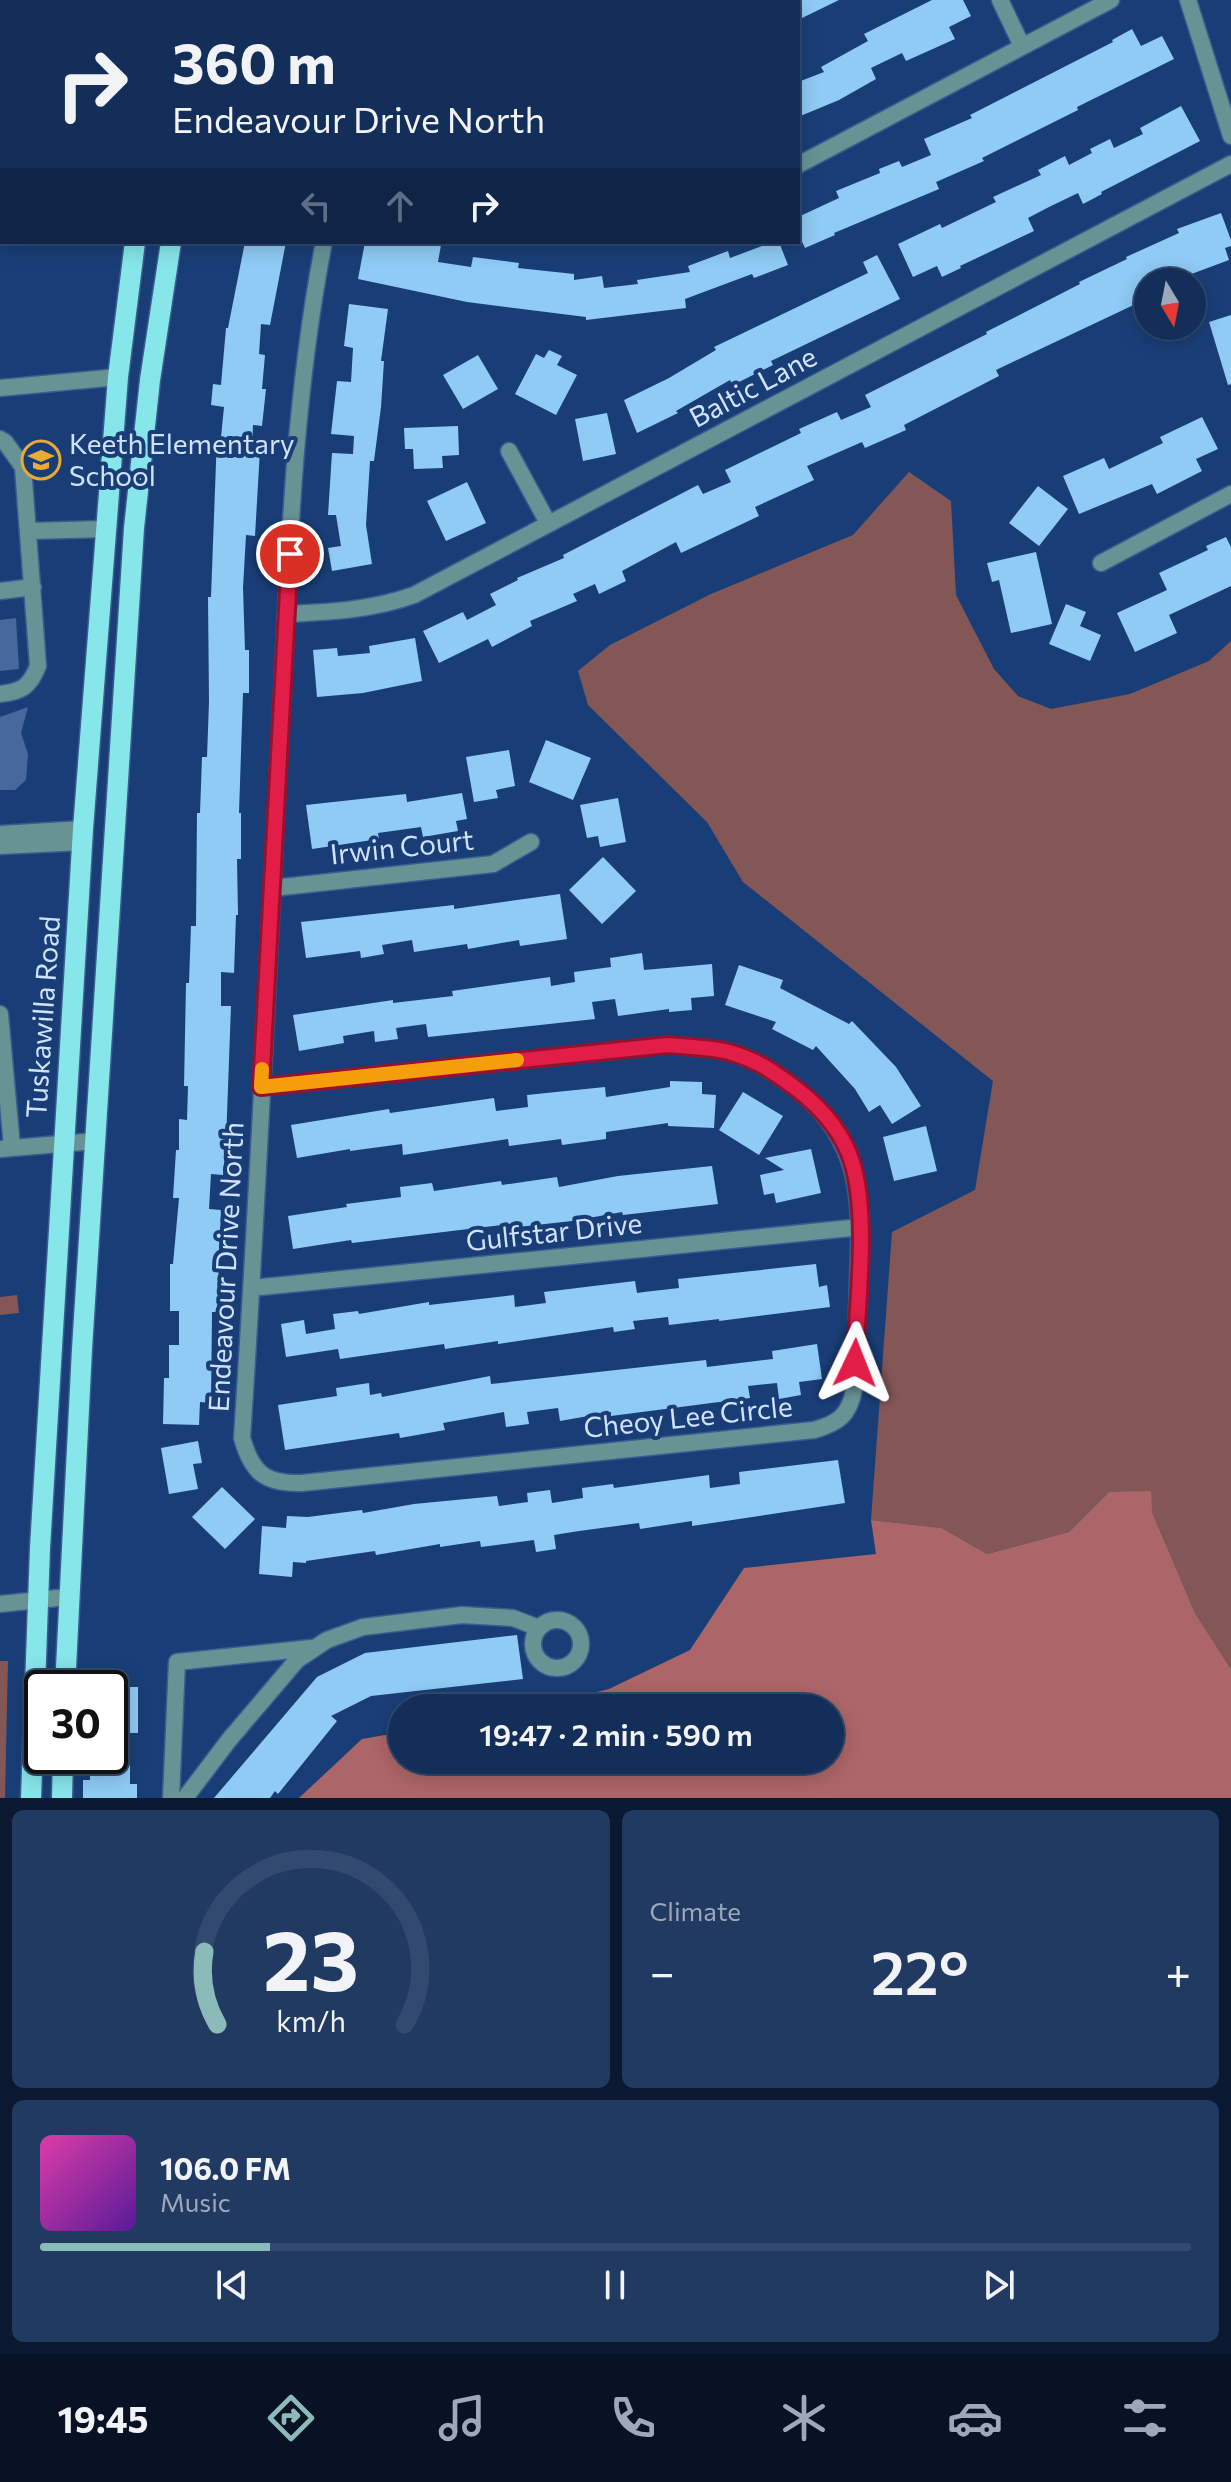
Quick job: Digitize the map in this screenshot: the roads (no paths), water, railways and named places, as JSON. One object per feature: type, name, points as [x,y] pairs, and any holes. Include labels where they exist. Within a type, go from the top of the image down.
[{"type":"main road","name":"Tuskawilla Road","points":[[31,1798],[38,1599],[83,835],[118,377],[135,244]]},
{"type":"main road","points":[[65,1670],[67,1597],[134,528],[150,380],[171,244]]},
{"type":"main road","points":[[118,377],[150,380]]},
{"type":"main road","points":[[105,529],[134,528]]},
{"type":"main road","points":[[62,1798],[63,1774]]},
{"type":"street","points":[[1000,0],[1022,46]]},
{"type":"street","points":[[800,164],[1111,0]]},
{"type":"street","points":[[1188,0],[1231,136]]},
{"type":"street","name":"Baltic Lane","points":[[286,614],[356,610],[386,605],[414,595],[1231,164]]},
{"type":"street","name":"Endeavour Drive North","points":[[262,1476],[248,1458],[242,1438],[299,405],[314,290],[324,244]]},
{"type":"street","points":[[0,388],[118,377]]},
{"type":"street","points":[[0,439],[23,467],[38,666],[32,681],[20,692],[0,694]]},
{"type":"street","points":[[509,451],[548,523]]},
{"type":"street","points":[[1101,563],[1231,494]]},
{"type":"street","points":[[29,531],[105,529]]},
{"type":"street","points":[[0,591],[33,587]]},
{"type":"street","points":[[0,834],[83,835]]},
{"type":"street","points":[[0,846],[83,835]]},
{"type":"street","name":"Irwin Court","points":[[273,888],[493,864],[531,842]]},
{"type":"street","points":[[0,1014],[6,1148],[95,1141]]},
{"type":"street","name":"Cheoy Lee Circle","points":[[261,1087],[668,1045],[726,1051],[768,1066],[812,1101],[835,1128],[852,1161],[861,1227],[854,1390],[844,1418],[830,1426],[302,1483],[281,1484],[262,1476]]},
{"type":"street","name":"Gulfstar Drive","points":[[252,1288],[861,1227]]},
{"type":"street","points":[[0,1604],[67,1597]]},
{"type":"street","points":[[185,1798],[297,1660],[327,1640],[363,1627],[462,1615],[513,1618],[539,1628]]},
{"type":"street","points":[[171,1798],[177,1662],[315,1648]]},
{"type":"water","points":[[16,618],[19,669],[0,671],[0,620]]},
{"type":"water","points":[[28,707],[21,733],[28,754],[26,780],[15,790],[0,790],[0,717]]},
{"type":"place","name":"Keeth Elementary School","points":[[41,460]]}]
